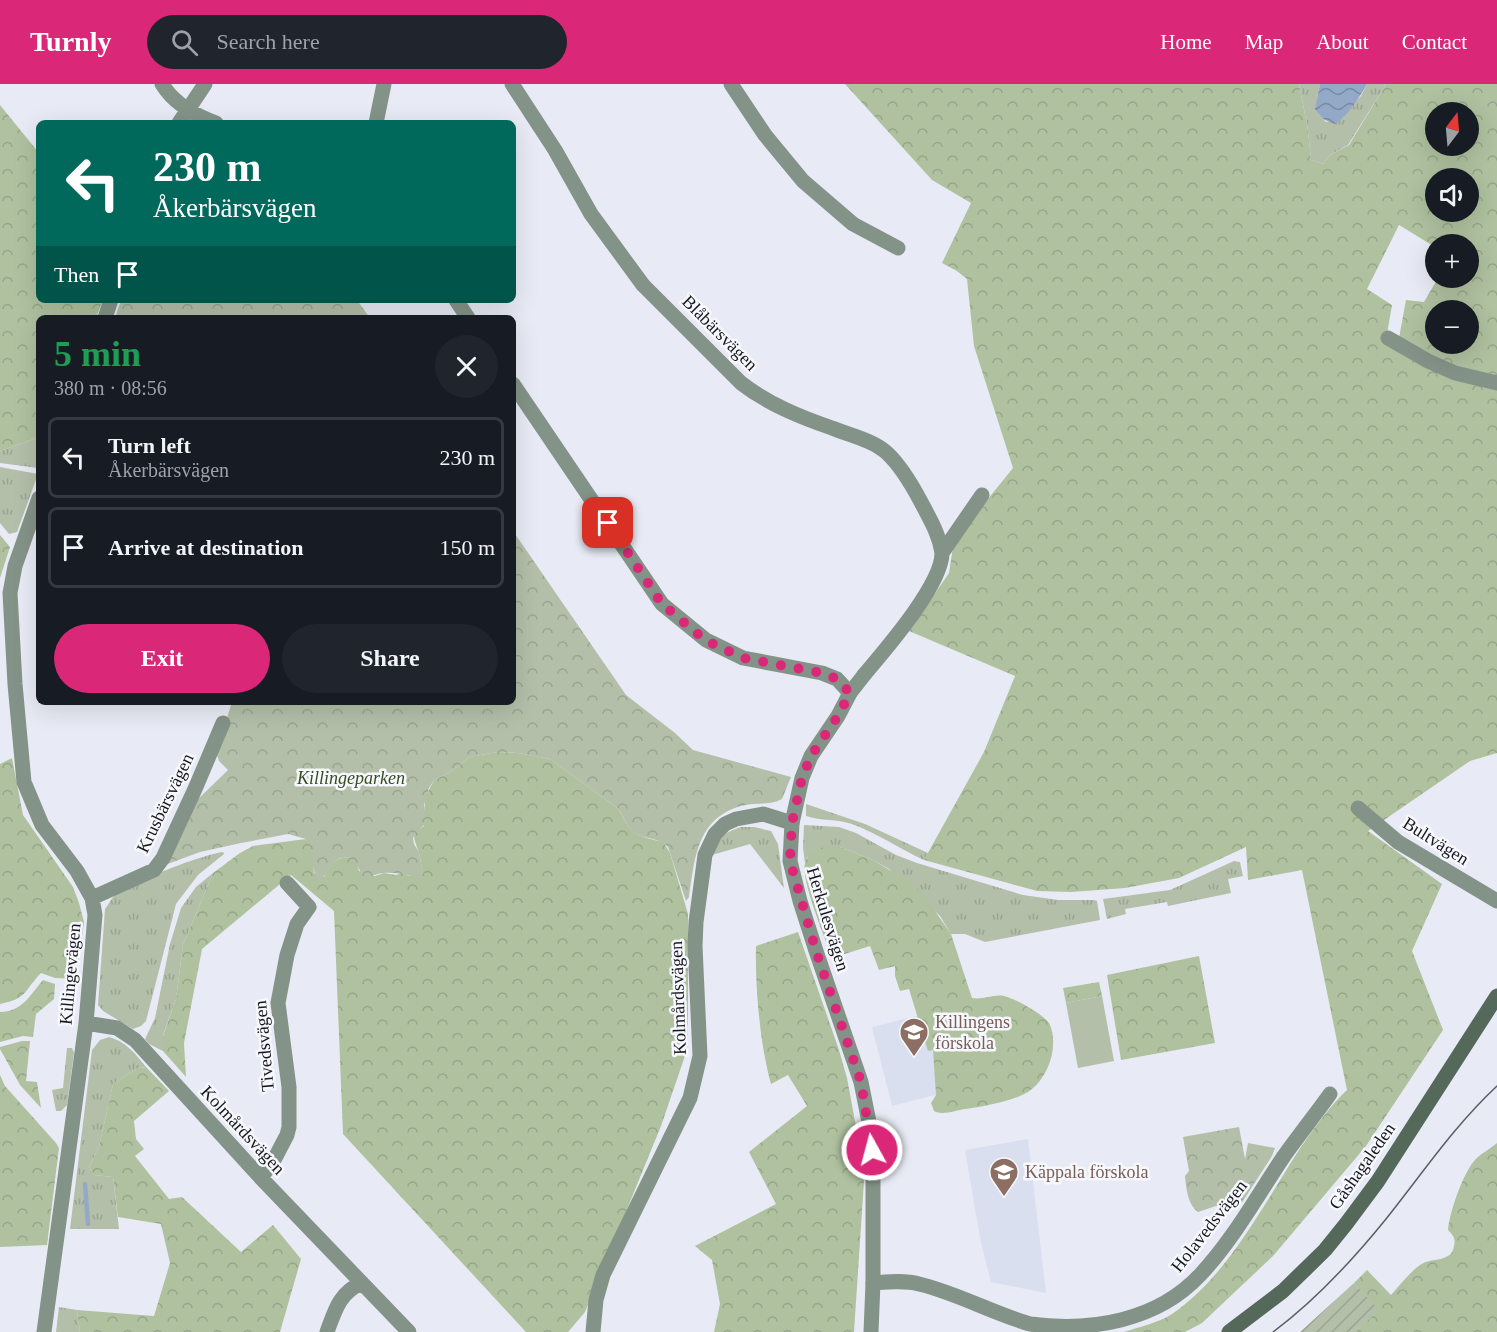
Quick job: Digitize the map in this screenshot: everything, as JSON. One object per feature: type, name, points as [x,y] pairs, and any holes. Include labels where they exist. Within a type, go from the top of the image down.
[{"type":"main road","name":"Gåshagaleden","points":[[1229,1332],[1291,1284],[1325,1250],[1346,1224],[1378,1181],[1497,996]]},
{"type":"street","points":[[162,84],[174,100],[188,110],[210,120]]},
{"type":"street","points":[[181,120],[205,84]]},
{"type":"street","points":[[377,120],[384,84]]},
{"type":"street","name":"Blåbärsvägen","points":[[512,84],[555,150],[591,214],[643,285],[741,383],[755,394],[887,453],[916,491],[933,523],[942,553]]},
{"type":"street","points":[[731,84],[765,135],[803,181],[853,224],[898,248]]},
{"type":"street","points":[[1388,338],[1428,361],[1455,373],[1497,383]]},
{"type":"street","points":[[516,388],[662,604],[705,640],[743,658],[822,673],[837,679],[850,693]]},
{"type":"street","name":"Herkulesvägen","points":[[871,1332],[873,1162],[870,1127],[861,1082],[794,880],[790,861],[792,823],[796,799],[811,756],[838,716],[850,693],[892,641],[938,574],[942,553],[982,495]]},
{"type":"street","name":"Killingevägen","points":[[36,506],[15,566],[10,593],[8,682],[22,769],[30,800],[42,825],[77,871],[92,898],[96,915],[87,989],[86,1023],[44,1332]]},
{"type":"street","name":"Krusbärsvägen","points":[[92,898],[154,870],[163,858],[223,723]]},
{"type":"street","name":"Bultvägen","points":[[1358,808],[1398,842],[1497,901]]},
{"type":"street","name":"Kolmårdsvägen","points":[[593,1332],[596,1300],[603,1275],[690,1098],[699,1068],[701,1038],[695,946],[705,855],[715,834],[725,824],[736,819],[762,814],[792,823]]},
{"type":"street","name":"Tivedsvägen","points":[[261,1178],[275,1158],[289,1127],[288,1086],[278,1003],[286,956],[297,924],[309,907],[287,883]]},
{"type":"street","name":"Kolmårdsvägen","points":[[86,1023],[117,1028],[135,1040],[261,1178],[409,1332]]},
{"type":"street","name":"Holavedsvägen","points":[[873,1283],[919,1284],[1022,1322],[1060,1330],[1106,1328],[1146,1314],[1166,1304],[1186,1289],[1210,1264],[1330,1094]]},
{"type":"street","points":[[327,1332],[340,1299],[351,1287],[362,1282]]},
{"type":"shaded area","name":"Killingens förskola","points":[[932,1012],[958,1089],[892,1106],[872,1027]]},
{"type":"shaded area","name":"Käppala förskola","points":[[1028,1139],[1046,1293],[991,1282],[981,1243],[965,1150]]},
{"type":"green space","points":[[845,84],[1299,84],[1311,160],[1323,164],[1330,155],[1349,145],[1386,84],[1497,84],[1497,753],[1470,761],[1368,831],[1442,884],[1412,951],[1443,1030],[1366,1146],[1273,1256],[1202,1323],[1185,1332],[1124,1332],[1167,1317],[1211,1280],[1244,1237],[1301,1147],[1328,1110],[1347,1090],[1302,870],[1248,880],[1246,847],[1179,878],[1125,888],[1071,892],[1037,891],[924,860],[984,752],[1015,676],[909,631],[949,573],[953,547],[1013,468],[974,346],[967,279],[942,263],[971,203],[932,180]],"holes":[[[1399,225],[1425,241],[1425,234],[1479,234],[1479,288],[1432,288],[1425,300],[1479,300],[1479,354],[1425,354],[1425,300],[1406,300],[1399,338],[1387,334],[1392,305],[1367,289]]]},
{"type":"green space","points":[[1299,84],[1320,84],[1318,109],[1326,122],[1343,118],[1346,111],[1361,96],[1367,84],[1386,84],[1348,145],[1330,155],[1323,164],[1311,160]]},
{"type":"green space","points":[[0,105],[36,149],[36,303],[102,303],[97,315],[36,315],[36,438],[0,451]]},
{"type":"green space","points":[[120,303],[359,303],[368,315],[116,315]]},
{"type":"green space","points":[[36,438],[36,468],[0,463],[0,451]]},
{"type":"green space","points":[[0,467],[36,474],[36,480],[17,532],[9,534],[0,523]]},
{"type":"green space","points":[[0,535],[10,547],[0,578]]},
{"type":"green space","name":"Killingeparken","points":[[516,535],[626,695],[693,750],[791,777],[782,799],[741,806],[726,812],[706,830],[696,855],[689,897],[686,901],[668,847],[661,842],[633,832],[616,807],[550,759],[518,753],[497,752],[470,757],[450,772],[434,780],[424,805],[427,822],[413,838],[419,852],[423,875],[421,879],[393,873],[363,876],[353,858],[345,858],[335,861],[327,873],[318,880],[306,839],[288,834],[200,852],[165,865],[195,802],[228,770],[219,761],[216,752],[231,705],[516,705]]},
{"type":"green space","points":[[497,752],[550,759],[616,807],[635,833],[664,843],[670,853],[688,914],[688,1047],[661,1126],[585,1312],[568,1332],[526,1332],[343,1134],[334,911],[291,875],[202,949],[184,1043],[186,1077],[163,1051],[163,1036],[176,999],[183,945],[213,873],[253,846],[306,839],[312,849],[314,873],[324,877],[335,861],[347,857],[353,858],[359,871],[375,876],[384,873],[423,875],[414,837],[424,826],[425,798],[434,780],[450,772],[470,757]]},
{"type":"green space","points":[[12,758],[23,815],[73,887],[84,922],[76,979],[55,978],[41,973],[25,993],[16,999],[0,1004],[0,764]]},
{"type":"green space","points":[[806,804],[865,824],[928,853],[924,860],[852,824],[806,816]]},
{"type":"green space","points":[[804,825],[839,827],[917,863],[1023,895],[1058,900],[1094,900],[1097,901],[1100,920],[985,942],[965,934],[951,934],[940,916],[889,869],[873,860],[840,847],[807,857],[805,863]]},
{"type":"green space","points":[[741,827],[771,831],[778,844],[784,888],[750,844],[712,855],[722,836]]},
{"type":"green space","points":[[826,846],[840,847],[873,860],[921,891],[951,934],[972,998],[1009,997],[1048,1021],[1053,1043],[1050,1062],[1041,1079],[1028,1092],[998,1103],[945,1113],[934,1111],[931,1103],[936,1095],[933,1050],[928,1051],[909,989],[900,991],[895,976],[895,966],[879,970],[870,946],[832,958],[810,896],[805,872],[808,857]]},
{"type":"green space","points":[[223,852],[224,854],[198,875],[176,904],[146,1021],[133,1029],[103,1011],[98,1005],[105,909],[113,897],[133,884],[165,870]]},
{"type":"green space","points":[[1234,861],[1240,862],[1243,876],[1228,879],[1231,893],[1168,906],[1167,902],[1125,909],[1126,914],[1107,919],[1103,899],[1170,890]]},
{"type":"green space","points":[[213,873],[183,945],[176,999],[163,1035],[163,1051],[149,1044],[145,1039],[155,1018],[170,944],[181,908],[196,887]]},
{"type":"green space","points":[[798,932],[839,1050],[847,1078],[860,1148],[864,1181],[854,1332],[714,1332],[720,1304],[712,1260],[695,1246],[776,1204],[749,1152],[807,1106],[788,1075],[771,1084],[761,1034],[756,979],[756,946]]},
{"type":"green space","points":[[1199,956],[1215,1043],[1121,1060],[1107,975]]},
{"type":"green space","points":[[43,980],[55,984],[54,999],[36,1014],[33,1037],[23,1036],[0,1042],[0,1012],[20,1006]]},
{"type":"green space","points":[[1099,982],[1102,996],[1066,1003],[1063,988]]},
{"type":"green space","points":[[1102,996],[1114,1061],[1078,1068],[1066,1003]]},
{"type":"green space","points":[[109,1037],[125,1045],[146,1067],[138,1068],[113,1084],[99,1147],[89,1167],[94,1175],[113,1177],[119,1229],[70,1229],[92,1050],[100,1040]]},
{"type":"green space","points":[[30,1041],[26,1081],[37,1082],[41,1108],[20,1085],[0,1049],[0,1047]]},
{"type":"green space","points":[[67,1048],[72,1048],[74,1053],[67,1105],[61,1111],[56,1111],[52,1090],[63,1088]]},
{"type":"green space","points":[[146,1067],[169,1091],[134,1121],[136,1139],[144,1149],[135,1156],[169,1199],[182,1197],[241,1252],[273,1225],[301,1259],[280,1332],[80,1332],[77,1310],[154,1316],[170,1263],[161,1224],[118,1217],[113,1177],[94,1175],[89,1167],[99,1147],[113,1084],[138,1068]]},
{"type":"green space","points":[[0,1075],[5,1086],[59,1148],[47,1245],[0,1247]]},
{"type":"green space","points":[[1239,1127],[1245,1159],[1248,1143],[1275,1148],[1272,1156],[1238,1206],[1219,1205],[1198,1212],[1192,1205],[1187,1191],[1185,1176],[1189,1171],[1183,1137]]},
{"type":"green space","points":[[1497,1143],[1497,1332],[1355,1332],[1378,1310],[1354,1283],[1367,1270],[1391,1295],[1420,1265],[1449,1255],[1455,1241],[1448,1230],[1449,1222],[1461,1184],[1474,1161]]},
{"type":"green space","points":[[1354,1283],[1379,1310],[1355,1332],[1300,1332]]},
{"type":"green space","points":[[59,1307],[77,1310],[80,1332],[56,1332]]},
{"type":"water","points":[[1320,84],[1367,84],[1348,113],[1334,124],[1323,119],[1315,109]]},
{"type":"waterway","points":[[85,1184],[88,1224]]},
{"type":"tram line","points":[[1273,1332],[1304,1307],[1347,1265],[1452,1134],[1497,1086]]},
{"type":"place","name":"Killingens förskola","points":[[914,1058]]},
{"type":"place","name":"Käppala förskola","points":[[1004,1198]]},
{"type":"route","points":[[608,523],[662,604],[705,640],[743,658],[822,673],[837,679],[850,693],[838,716],[811,756],[802,778],[792,823],[790,861],[816,951],[861,1082],[872,1150]]}]
